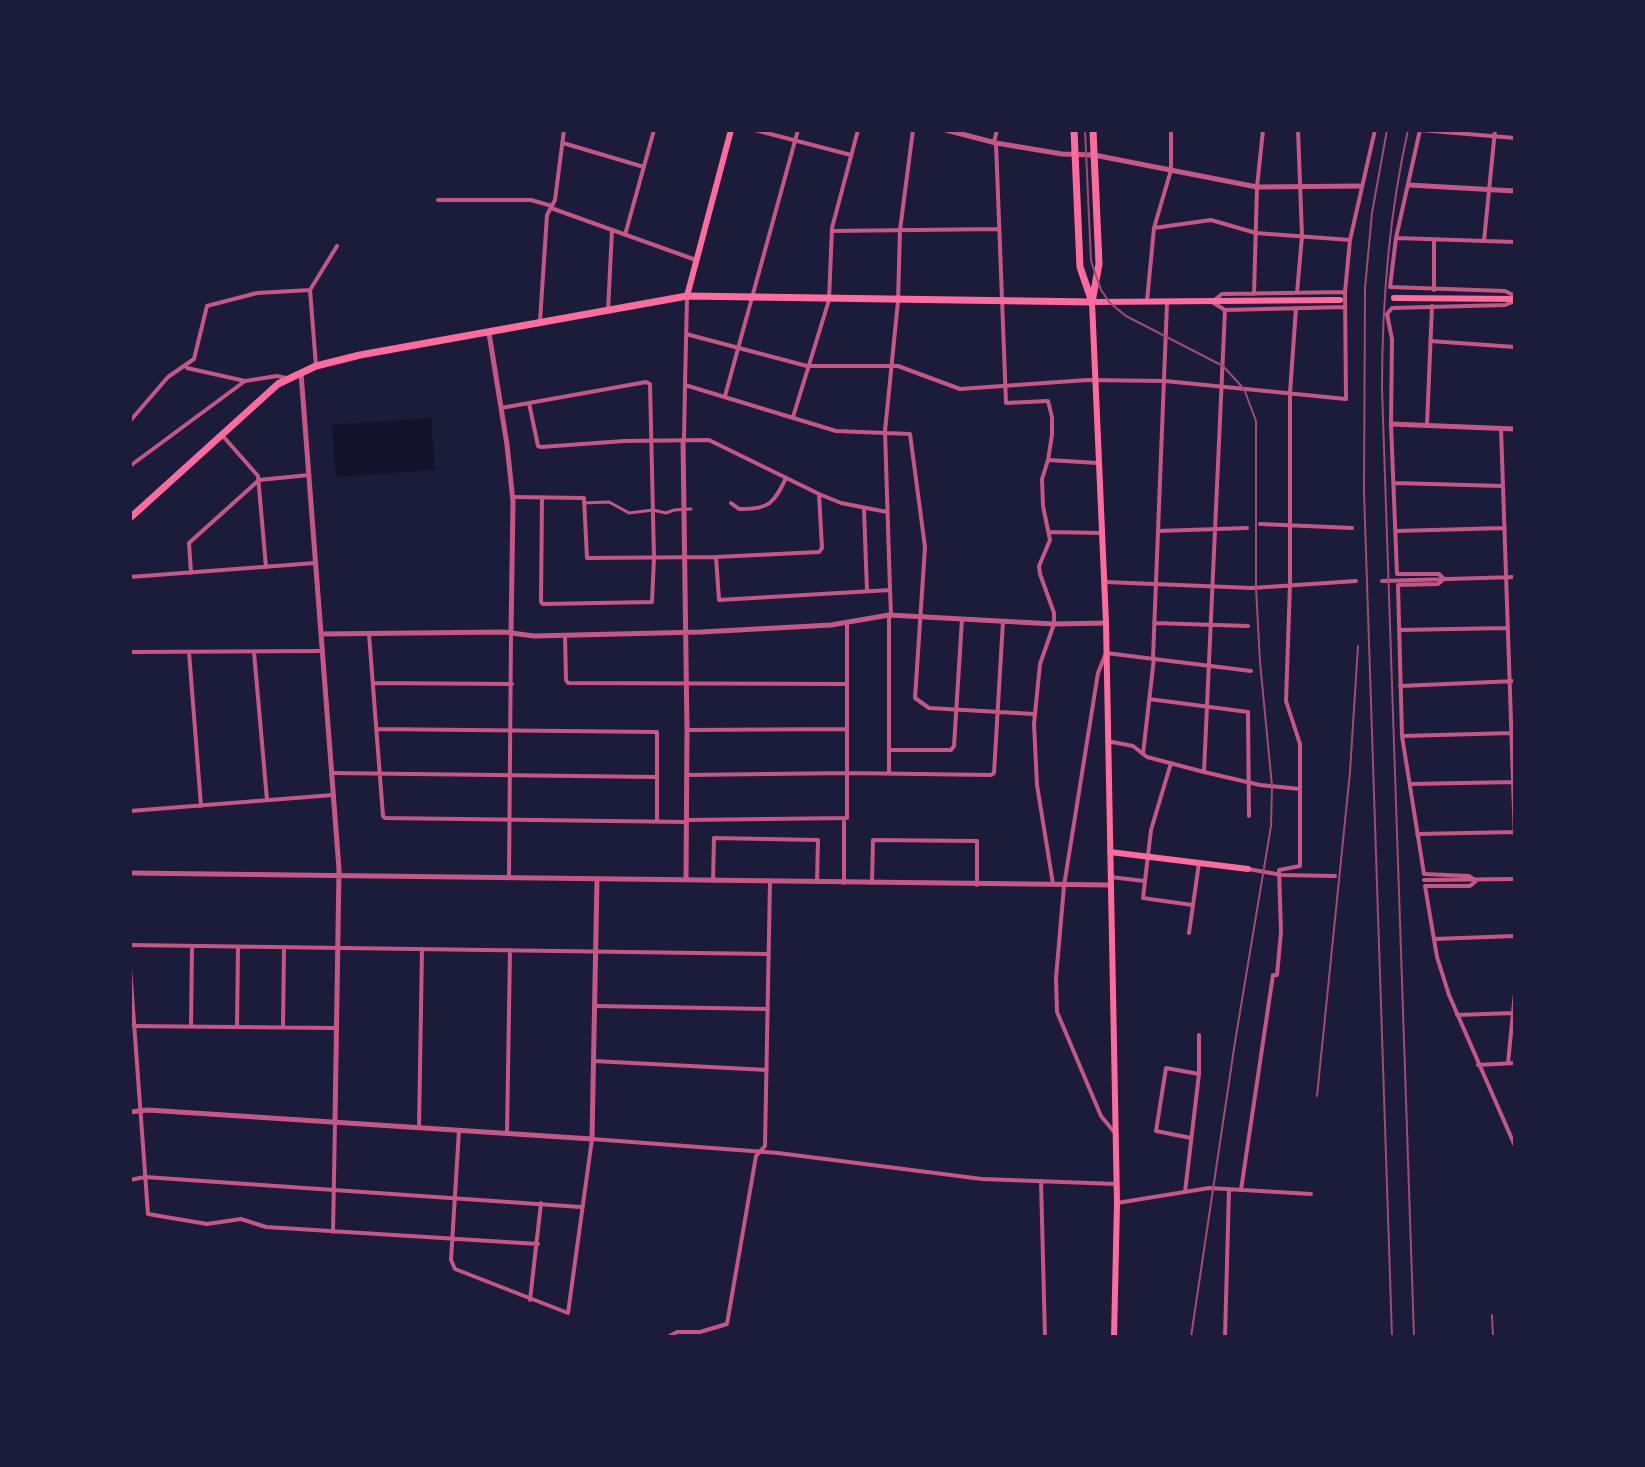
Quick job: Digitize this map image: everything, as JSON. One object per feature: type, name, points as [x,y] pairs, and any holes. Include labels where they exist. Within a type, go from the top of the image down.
[{"type":"main road","points":[[687,296],[731,130]]},
{"type":"main road","points":[[1074,130],[1080,267],[1092,302]]},
{"type":"main road","points":[[1093,130],[1099,264],[1092,302],[1105,582],[1117,1203],[1114,1337]]},
{"type":"main road","points":[[130,518],[287,378],[316,366],[360,355],[687,296],[1147,303],[1340,300]]},
{"type":"main road","points":[[1394,298],[1515,299]]},
{"type":"main road","points":[[1110,852],[1248,869]]},
{"type":"street","points":[[540,323],[547,215],[555,200],[564,130]]},
{"type":"street","points":[[625,235],[654,130]]},
{"type":"street","points":[[755,130],[851,155]]},
{"type":"street","points":[[725,396],[798,130]]},
{"type":"street","points":[[793,417],[829,300],[832,231],[858,130]]},
{"type":"street","points":[[889,774],[890,590],[885,434],[898,301],[900,230],[913,130]]},
{"type":"street","points":[[946,130],[995,143],[1075,156],[1094,155],[1257,187],[1361,186]]},
{"type":"street","points":[[997,130],[995,143],[1006,403],[1048,401],[1052,426],[1042,479],[1049,545],[1039,566],[1054,613],[1054,624],[1040,664],[1034,714],[1037,785],[1053,886]]},
{"type":"street","points":[[1147,303],[1154,228],[1171,170],[1171,130]]},
{"type":"street","points":[[1254,294],[1257,187],[1263,130]]},
{"type":"street","points":[[1297,293],[1302,236],[1298,130]]},
{"type":"street","points":[[686,334],[807,366],[892,365],[960,389],[1095,380],[1165,381],[1346,399],[1345,292],[1350,240],[1375,130]]},
{"type":"street","points":[[1444,579],[1439,574],[1397,574],[1391,424],[1392,339],[1387,314],[1392,308],[1505,305],[1515,299],[1505,291],[1390,287],[1396,238],[1420,130],[1515,138]]},
{"type":"street","points":[[1484,241],[1495,130]]},
{"type":"street","points":[[563,143],[644,167]]},
{"type":"street","points":[[1409,185],[1515,191]]},
{"type":"street","points":[[438,200],[531,200],[696,260]]},
{"type":"street","points":[[1154,228],[1211,220],[1256,233],[1350,240]]},
{"type":"street","points":[[832,231],[999,229]]},
{"type":"street","points":[[608,311],[612,230]]},
{"type":"street","points":[[1396,238],[1515,242]]},
{"type":"street","points":[[1434,239],[1434,290]]},
{"type":"street","points":[[316,366],[310,290],[337,246]]},
{"type":"street","points":[[130,421],[168,377],[194,359],[207,306],[257,293],[310,290]]},
{"type":"street","points":[[1345,292],[1222,294],[1212,302],[1225,310],[1345,307]]},
{"type":"street","points":[[686,880],[687,509],[684,440],[687,296]]},
{"type":"street","points":[[1143,754],[1154,658],[1167,303]]},
{"type":"street","points":[[1427,425],[1432,306]]},
{"type":"street","points":[[1277,874],[1279,870],[1300,866],[1299,735],[1286,701],[1290,584],[1290,393],[1296,308]]},
{"type":"street","points":[[1204,772],[1225,310]]},
{"type":"street","points":[[489,333],[512,497],[509,878]]},
{"type":"street","points":[[1430,341],[1515,347]]},
{"type":"street","points":[[185,367],[245,381]]},
{"type":"street","points":[[301,372],[339,876],[333,1232]]},
{"type":"street","points":[[130,466],[245,381],[269,376],[287,378]]},
{"type":"street","points":[[501,408],[646,382],[651,388],[652,602],[543,604],[542,497]]},
{"type":"street","points":[[685,385],[836,431],[910,434],[925,547],[915,698],[929,708],[1034,714]]},
{"type":"street","points":[[529,403],[538,446],[541,447],[709,440],[819,494],[864,509],[887,512]]},
{"type":"street","points":[[1391,424],[1515,429]]},
{"type":"street","points":[[1501,428],[1515,839]]},
{"type":"street","points":[[222,435],[259,480],[266,567]]},
{"type":"street","points":[[1048,460],[1099,463]]},
{"type":"street","points":[[191,573],[189,543],[259,480],[309,475]]},
{"type":"street","points":[[731,503],[739,509],[760,509],[777,497],[786,478]]},
{"type":"street","points":[[1395,483],[1503,486]]},
{"type":"street","points":[[512,497],[584,498],[587,558],[685,558],[819,552],[822,548],[819,494]]},
{"type":"street","points":[[584,503],[609,502],[629,513],[653,510],[666,513],[687,509]]},
{"type":"street","points":[[864,509],[867,591]]},
{"type":"street","points":[[1260,524],[1352,528]]},
{"type":"street","points":[[1158,531],[1247,528]]},
{"type":"street","points":[[1396,531],[1505,528]]},
{"type":"street","points":[[1049,532],[1102,533]]},
{"type":"street","points":[[716,557],[719,600],[890,590]]},
{"type":"street","points":[[130,577],[316,563]]},
{"type":"street","points":[[1382,581],[1515,577]]},
{"type":"street","points":[[1444,579],[1438,584],[1398,585],[1402,736],[1424,874],[1469,876],[1476,881]]},
{"type":"street","points":[[1105,582],[1252,588],[1356,581]]},
{"type":"street","points":[[321,634],[686,633],[847,623],[890,615],[1054,624],[1106,623]]},
{"type":"street","points":[[889,750],[951,750],[954,746],[962,619]]},
{"type":"street","points":[[687,775],[991,775],[994,773],[1003,621]]},
{"type":"street","points":[[369,634],[385,818],[657,822],[847,818],[847,623]]},
{"type":"street","points":[[1154,623],[1248,626]]},
{"type":"street","points":[[1399,630],[1508,628]]},
{"type":"street","points":[[565,635],[568,683],[847,684]]},
{"type":"street","points":[[130,652],[323,651]]},
{"type":"street","points":[[189,652],[201,806]]},
{"type":"street","points":[[254,652],[267,800]]},
{"type":"street","points":[[1115,1133],[1101,1116],[1057,1012],[1056,978],[1064,886],[1098,673],[1106,653],[1251,671]]},
{"type":"street","points":[[1400,686],[1512,681]]},
{"type":"street","points":[[373,683],[512,684]]},
{"type":"street","points":[[1149,699],[1248,712],[1249,816]]},
{"type":"street","points":[[376,729],[657,732],[657,822]]},
{"type":"street","points":[[687,730],[847,729]]},
{"type":"street","points":[[1402,736],[1512,733]]},
{"type":"street","points":[[1107,741],[1133,746],[1143,754],[1204,772],[1260,785],[1300,789]]},
{"type":"street","points":[[1171,763],[1151,830],[1143,898],[1192,905]]},
{"type":"street","points":[[332,773],[657,777]]},
{"type":"street","points":[[1410,784],[1514,782]]},
{"type":"street","points":[[130,811],[333,795]]},
{"type":"street","points":[[844,818],[844,883]]},
{"type":"street","points":[[1417,834],[1515,832]]},
{"type":"street","points":[[713,881],[714,838],[729,838],[818,840],[817,882]]},
{"type":"street","points":[[872,883],[873,840],[977,841],[977,885]]},
{"type":"street","points":[[1189,933],[1199,863]]},
{"type":"street","points":[[1248,869],[1277,874],[1335,876]]},
{"type":"street","points":[[130,873],[1053,886],[1144,881]]},
{"type":"street","points":[[1241,1190],[1273,975],[1277,975],[1281,889],[1277,874]]},
{"type":"street","points":[[459,1130],[451,1260],[455,1269],[568,1313],[592,1139],[597,879]]},
{"type":"street","points":[[1424,880],[1515,879]]},
{"type":"street","points":[[668,1337],[677,1332],[700,1332],[727,1324],[756,1156],[765,1146],[770,881]]},
{"type":"street","points":[[1476,881],[1470,886],[1425,886],[1437,957],[1457,1015],[1515,1146]]},
{"type":"street","points":[[1434,939],[1515,936]]},
{"type":"street","points":[[130,945],[769,954]]},
{"type":"street","points":[[191,1027],[192,946]]},
{"type":"street","points":[[237,1027],[238,947]]},
{"type":"street","points":[[283,1027],[284,947]]},
{"type":"street","points":[[419,1128],[422,949]]},
{"type":"street","points":[[507,1133],[510,950]]},
{"type":"street","points":[[130,968],[148,1214],[207,1224],[241,1219],[266,1227],[538,1244]]},
{"type":"street","points":[[1508,1063],[1515,993]]},
{"type":"street","points":[[596,1006],[768,1009]]},
{"type":"street","points":[[1457,1015],[1513,1013]]},
{"type":"street","points":[[132,1026],[336,1028]]},
{"type":"street","points":[[1185,1192],[1199,1074],[1199,1035]]},
{"type":"street","points":[[594,1061],[767,1070]]},
{"type":"street","points":[[1478,1065],[1515,1063]]},
{"type":"street","points":[[1191,1138],[1156,1131],[1166,1068],[1199,1074]]},
{"type":"street","points":[[130,1112],[140,1110],[335,1121],[761,1151],[982,1179],[1116,1184]]},
{"type":"street","points":[[130,1180],[145,1177],[581,1207]]},
{"type":"street","points":[[1041,1181],[1045,1337]]},
{"type":"street","points":[[1117,1203],[1209,1188],[1311,1194]]},
{"type":"street","points":[[1225,1337],[1229,1189]]},
{"type":"street","points":[[530,1300],[541,1203]]},
{"type":"shaded area","points":[[431,418],[435,470],[336,477],[332,425]]},
{"type":"tram line","points":[[1085,130],[1091,261],[1101,290],[1110,303],[1126,316],[1223,366],[1244,389],[1256,421],[1256,588],[1272,786],[1271,826],[1191,1337]]},
{"type":"railway","points":[[1387,130],[1372,213],[1365,288],[1364,492],[1392,1337]]},
{"type":"railway","points":[[1408,130],[1388,258],[1382,388],[1414,1337]]},
{"type":"railway","points":[[1317,1096],[1350,772],[1358,646]]},
{"type":"railway","points":[[1492,1315],[1493,1337]]}]
